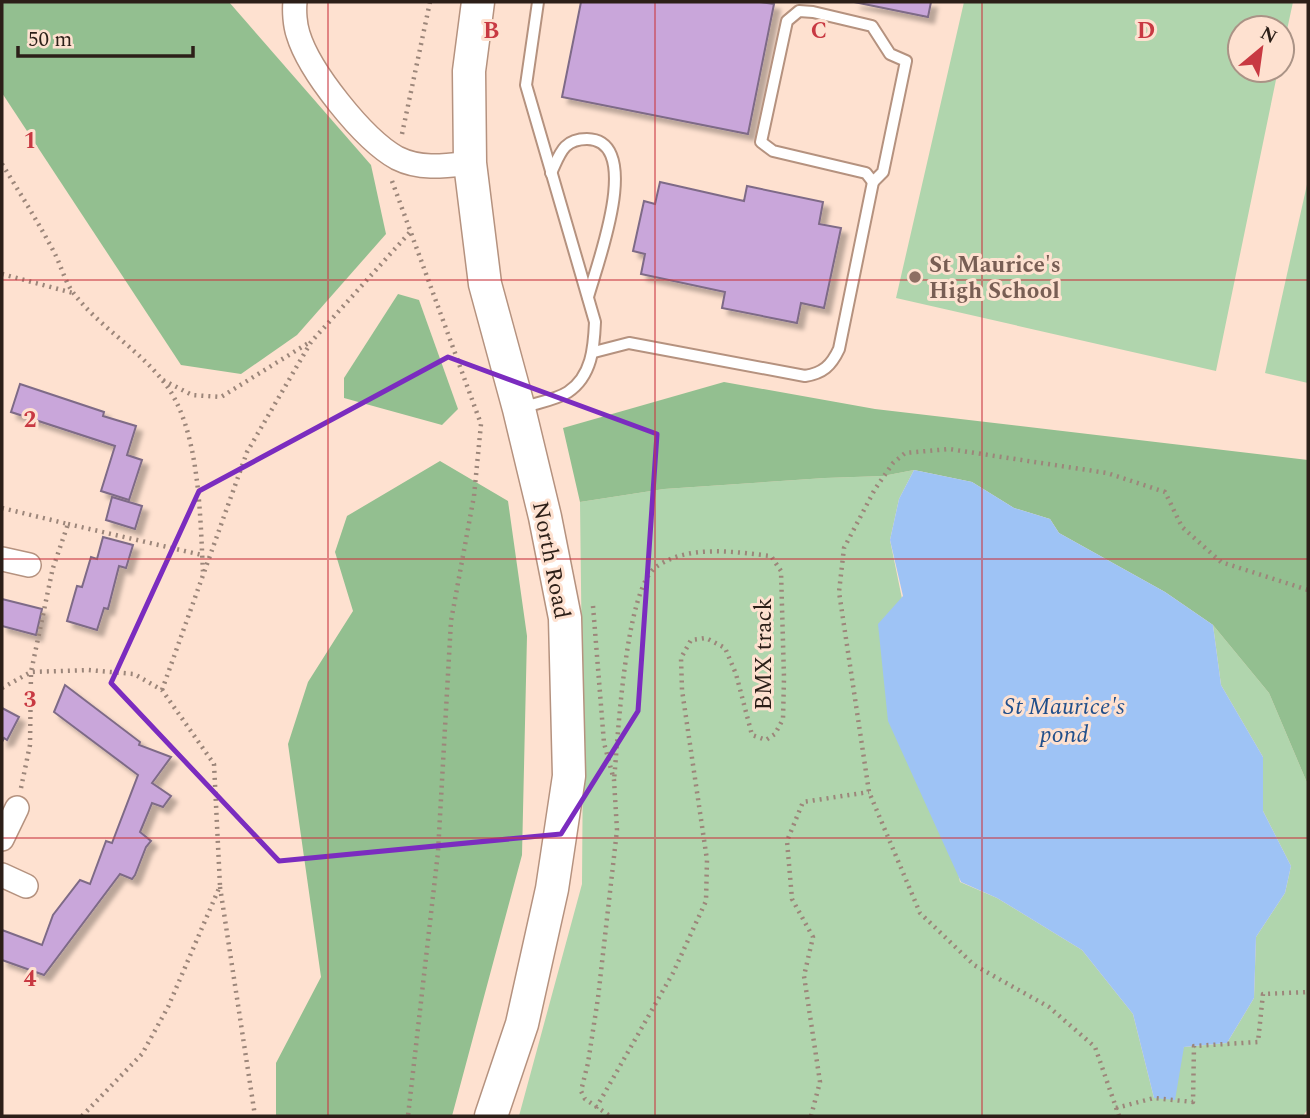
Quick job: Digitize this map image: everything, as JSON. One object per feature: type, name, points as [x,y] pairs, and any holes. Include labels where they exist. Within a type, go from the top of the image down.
[{"type":"main road","name":"North Road","points":[[478,2],[469,71],[470,163],[485,284],[545,517],[565,618],[569,776],[552,889],[522,1024],[491,1116]]},
{"type":"street","points":[[295,2],[297,33],[310,60],[331,92],[361,129],[397,158],[427,168],[470,163]]},
{"type":"street","points":[[2,559],[29,565]]},
{"type":"street","points":[[2,839],[17,808]]},
{"type":"street","points":[[2,875],[26,886]]},
{"type":"lane","points":[[519,409],[568,392],[584,375],[594,352],[595,322],[526,85],[538,2]]},
{"type":"lane","points":[[594,352],[629,343],[805,376],[819,374],[832,363],[839,349],[873,182],[883,172],[906,61],[890,54],[872,26],[799,11],[787,22],[761,142],[773,151],[866,173],[873,182]]},
{"type":"lane","points":[[551,173],[563,148],[576,139],[595,139],[611,152],[616,170],[615,193],[588,299]]},
{"type":"path","points":[[408,1116],[438,852],[451,621],[474,496],[481,424],[392,179],[430,2]]},
{"type":"path","points":[[2,164],[55,254],[74,293],[162,379],[180,405],[191,447],[200,503],[204,575]]},
{"type":"path","points":[[162,690],[247,452],[311,342],[411,230]]},
{"type":"path","points":[[2,274],[74,293]]},
{"type":"path","points":[[162,379],[192,395],[221,397],[311,342]]},
{"type":"path","points":[[1119,1116],[1095,1047],[1049,1007],[974,965],[920,913],[869,792],[839,592],[844,548],[875,489],[893,463],[905,453],[949,449],[1107,473],[1165,492],[1182,527],[1221,562],[1308,590]]},
{"type":"path","points":[[2,508],[202,555]]},
{"type":"path","points":[[17,808],[30,746],[31,672],[53,568],[68,524]]},
{"type":"path","name":"BMX track","points":[[596,1108],[674,973],[706,901],[707,860],[682,690],[681,658],[691,640],[706,638],[725,648],[736,674],[752,735],[766,740],[775,734],[783,719],[780,571],[771,556],[728,551],[679,555],[654,568],[643,586],[633,612],[614,780]]},
{"type":"path","points":[[29,565],[53,568]]},
{"type":"path","points":[[591,600],[604,743],[614,780],[617,830],[598,998],[581,1091],[596,1108],[610,1116]]},
{"type":"path","points":[[2,688],[31,672],[89,670],[134,674],[162,690],[214,764],[220,886],[254,1116]]},
{"type":"path","points":[[811,1116],[820,1082],[804,976],[813,937],[792,900],[787,841],[803,802],[869,792]]},
{"type":"path","points":[[82,1116],[142,1054],[168,1007],[220,886]]},
{"type":"path","points":[[1116,1108],[1154,1098],[1193,1102],[1194,1046],[1258,1042],[1263,995],[1308,992]]},
{"type":"highlighted area","points":[[448,357],[657,434],[638,711],[561,834],[279,861],[111,683],[199,491]]},
{"type":"green space","points":[[2,2],[229,2],[371,165],[386,234],[297,335],[241,374],[181,365],[2,93]]},
{"type":"green space","points":[[964,2],[1293,2],[1290,14],[1226,14],[1226,84],[1275,84],[1216,371],[896,298]]},
{"type":"green space","points":[[1308,180],[1308,383],[1265,373]]},
{"type":"green space","points":[[398,294],[419,300],[458,409],[442,425],[344,398],[344,378]]},
{"type":"green space","points":[[724,382],[875,409],[1308,460],[1308,785],[1269,693],[1213,625],[1165,592],[1059,533],[1050,519],[1014,508],[972,482],[914,470],[883,476],[664,489],[580,502],[563,428]]},
{"type":"green space","points":[[440,461],[508,501],[527,636],[522,855],[452,1116],[276,1116],[276,1063],[321,977],[288,744],[308,682],[353,611],[335,552],[347,516]]},
{"type":"green space","points":[[914,470],[899,499],[890,540],[960,882],[997,898],[1082,950],[1133,1014],[1154,1098],[1184,1047],[1227,1043],[1254,998],[1256,937],[1285,893],[1291,866],[1263,811],[1263,757],[1221,685],[1213,625],[1269,693],[1308,785],[1308,1109],[1303,1116],[519,1116],[582,884],[580,502],[664,489],[883,476]]},
{"type":"water","name":"St Maurice's pond","points":[[914,470],[972,482],[1014,508],[1050,519],[1059,533],[1165,592],[1213,625],[1221,685],[1263,757],[1263,811],[1291,866],[1285,893],[1256,937],[1254,998],[1227,1043],[1184,1047],[1175,1100],[1154,1098],[1133,1014],[1082,950],[997,898],[961,882],[888,721],[878,624],[903,596],[890,540],[899,499]]},
{"type":"building","points":[[581,2],[774,4],[748,134],[562,97]]},
{"type":"building","points":[[854,2],[931,2],[928,17]]},
{"type":"building","points":[[660,182],[744,201],[747,186],[823,202],[819,224],[841,228],[824,308],[801,303],[797,323],[722,308],[725,292],[641,274],[645,254],[633,251],[644,201],[655,204]]},
{"type":"building","points":[[20,384],[104,412],[103,416],[136,426],[127,455],[142,460],[129,500],[101,491],[115,446],[11,412]]},
{"type":"building","points":[[112,497],[142,506],[135,529],[106,520]]},
{"type":"building","points":[[103,537],[133,545],[126,568],[119,566],[108,609],[104,608],[97,630],[67,621],[77,586],[82,587],[91,557],[97,559]]},
{"type":"building","points":[[2,599],[42,609],[36,635],[2,626]]},
{"type":"building","points":[[65,685],[140,742],[139,745],[171,757],[152,783],[171,796],[163,807],[152,803],[140,832],[151,841],[135,875],[132,879],[120,874],[44,975],[2,960],[2,930],[42,945],[53,915],[80,880],[90,884],[106,841],[112,843],[138,775],[54,712]]},
{"type":"building","points":[[2,708],[19,717],[7,740],[4,738],[2,742]]},
{"type":"place","name":"St Maurice's High School","points":[[915,277]]}]
